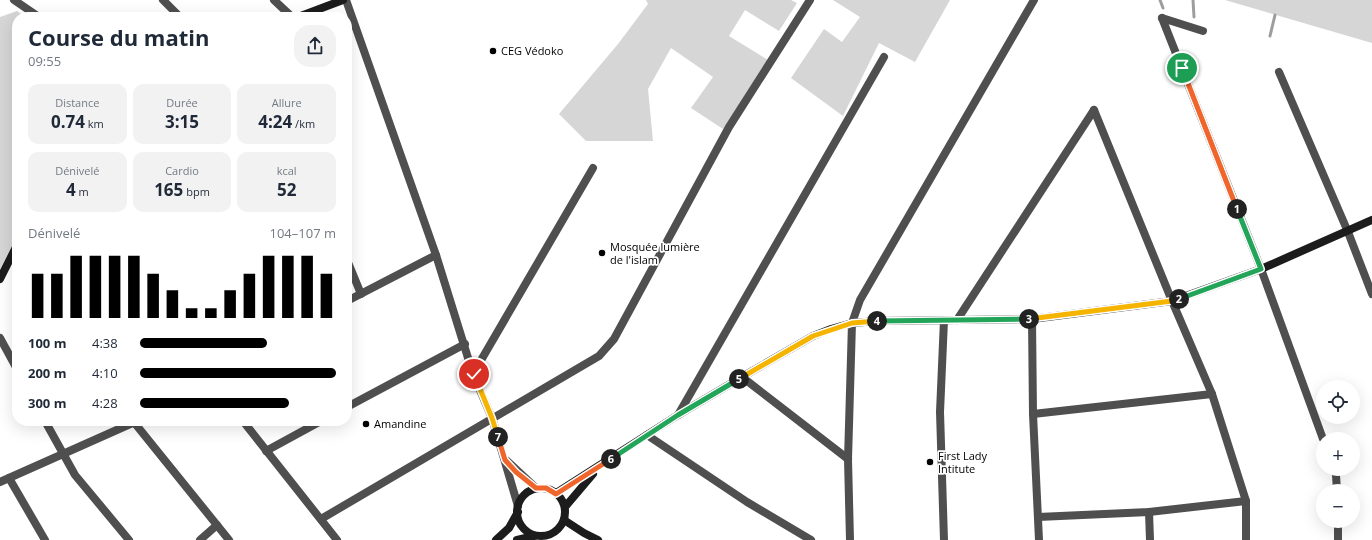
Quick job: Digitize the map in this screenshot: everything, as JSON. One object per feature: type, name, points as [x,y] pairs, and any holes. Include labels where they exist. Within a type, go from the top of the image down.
[{"type":"street","points":[[14,0],[32,12]]},
{"type":"street","points":[[163,0],[175,12]]},
{"type":"street","points":[[274,0],[287,12]]},
{"type":"street","points":[[312,12],[345,0],[349,12]]},
{"type":"street","points":[[320,520],[598,356],[614,339],[730,127],[810,0]]},
{"type":"street","points":[[850,540],[848,459],[852,323],[860,300],[1034,0]]},
{"type":"street","points":[[1203,31],[1162,18],[1261,269],[1320,432]]},
{"type":"street","points":[[352,20],[436,255],[474,374],[492,418],[518,509],[519,522],[522,527],[534,536]]},
{"type":"street","points":[[678,415],[884,57]]},
{"type":"street","points":[[1278,72],[1348,232],[1372,294]]},
{"type":"street","points":[[957,320],[1094,110],[1172,301],[1212,394],[1246,501],[1246,540]]},
{"type":"street","points":[[474,374],[593,168]]},
{"type":"street","points":[[556,494],[678,415],[813,336],[852,323],[1032,319],[1172,301],[1261,269],[1348,232],[1372,220]]},
{"type":"street","points":[[0,278],[12,255]]},
{"type":"street","points":[[352,298],[436,255]]},
{"type":"street","points":[[352,273],[360,294]]},
{"type":"street","points":[[1032,319],[1033,414],[1039,540]]},
{"type":"street","points":[[944,320],[940,412],[944,540]]},
{"type":"street","points":[[0,338],[12,360]]},
{"type":"street","points":[[352,404],[465,344]]},
{"type":"street","points":[[742,377],[848,459]]},
{"type":"street","points":[[1033,414],[1212,394]]},
{"type":"street","points":[[48,426],[75,475],[128,540]]},
{"type":"street","points":[[0,482],[126,426]]},
{"type":"street","points":[[138,426],[229,540]]},
{"type":"street","points":[[247,426],[337,540]]},
{"type":"street","points":[[266,451],[312,426]]},
{"type":"street","points":[[647,435],[747,502],[811,540]]},
{"type":"street","points":[[505,460],[536,488]]},
{"type":"street","points":[[517,540],[534,536],[551,535],[559,528],[564,520],[565,507],[598,468]]},
{"type":"street","points":[[10,478],[45,540]]},
{"type":"street","points":[[496,540],[509,528],[525,495],[536,488],[546,488],[556,494],[565,507]]},
{"type":"street","points":[[1038,517],[1149,512],[1246,501]]},
{"type":"street","points":[[1149,512],[1150,540]]},
{"type":"street","points":[[564,520],[598,540]]},
{"type":"street","points":[[200,540],[217,525]]},
{"type":"street","points":[[559,528],[584,533]]},
{"type":"street","points":[[1338,528],[1338,540]]},
{"type":"shaded area","points":[[646,0],[791,0],[797,3],[779,31],[745,10],[729,36],[768,60],[723,129],[691,108],[713,77],[671,48],[648,89],[653,141],[586,141],[559,114],[618,44],[648,4]]},
{"type":"shaded area","points":[[833,0],[950,0],[915,62],[879,43],[843,116],[791,78],[824,29],[842,42],[860,17]]},
{"type":"shaded area","points":[[1225,0],[1372,0],[1372,43]]},
{"type":"shaded area","points":[[12,13],[12,246],[0,269],[0,17]]},
{"type":"waterway","points":[[1160,0],[1163,8]]},
{"type":"waterway","points":[[1193,0],[1194,17]]},
{"type":"waterway","points":[[1270,36],[1275,15]]},
{"type":"place","name":"CEG Védoko","points":[[493,51]]},
{"type":"place","name":"Mosquée lumière de l'islam","points":[[602,253]]},
{"type":"place","name":"Amandine","points":[[366,424]]},
{"type":"place","name":"First Lady Intitute","points":[[930,462]]},
{"type":"route","points":[[474,374],[492,418],[505,460],[516,472],[536,488],[546,488],[556,494],[678,415],[813,336],[831,329],[852,323],[878,321],[1032,319],[1172,301],[1261,269],[1182,68]]}]
